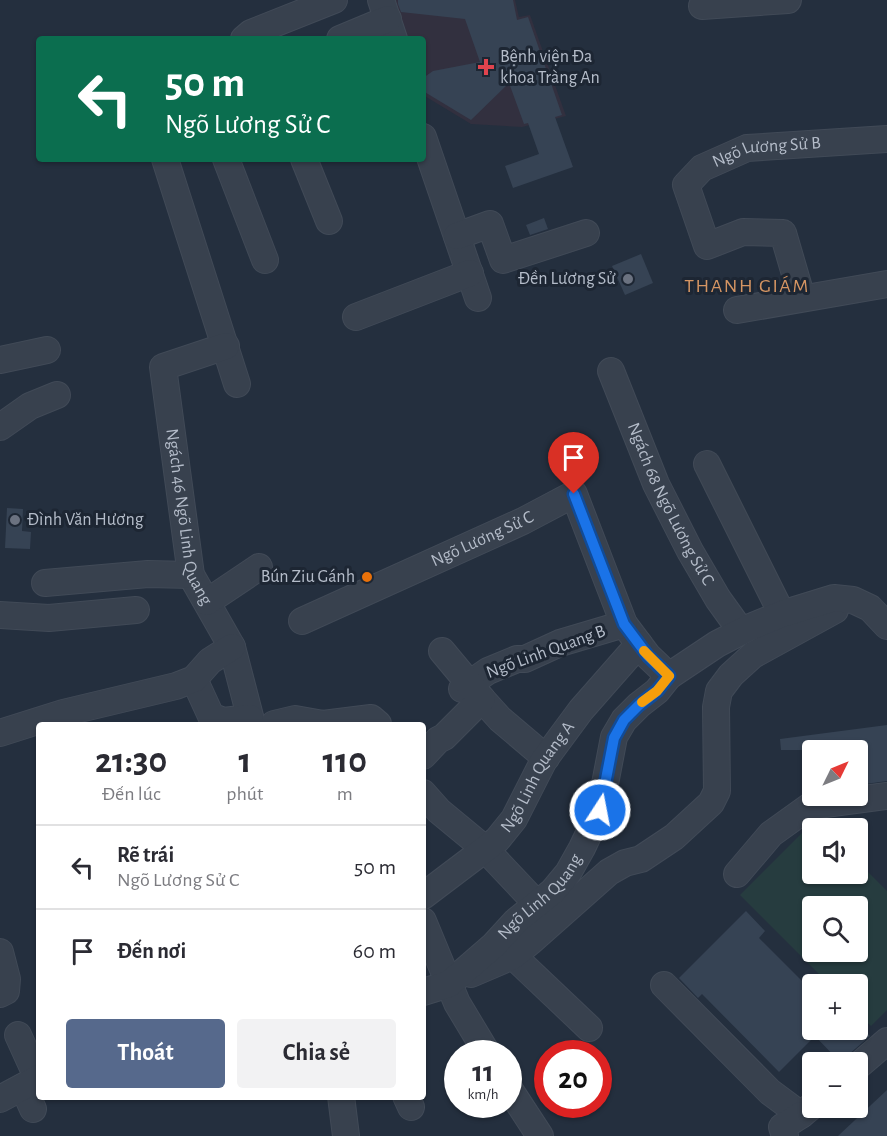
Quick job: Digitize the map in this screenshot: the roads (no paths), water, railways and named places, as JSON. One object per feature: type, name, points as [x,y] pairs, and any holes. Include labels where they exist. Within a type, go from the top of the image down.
[{"type":"street","points":[[248,36],[334,0]]},
{"type":"street","points":[[702,6],[788,0]]},
{"type":"street","points":[[347,36],[388,19]]},
{"type":"street","name":"Ngõ Lương Sử B","points":[[802,298],[783,233],[743,232],[707,246],[686,185],[702,168],[747,148],[887,139]]},
{"type":"street","points":[[426,146],[478,298]]},
{"type":"street","points":[[166,162],[237,384]]},
{"type":"street","points":[[227,162],[265,260]]},
{"type":"street","points":[[305,162],[329,220]]},
{"type":"street","points":[[457,236],[490,224],[503,260],[586,233]]},
{"type":"street","points":[[356,317],[470,273]]},
{"type":"street","points":[[737,310],[887,284]]},
{"type":"street","name":"Ngách 46 Ngõ Linh Quang","points":[[226,346],[163,367],[191,575],[232,647],[258,722]]},
{"type":"street","points":[[0,360],[47,350]]},
{"type":"street","name":"Ngách 68 Ngõ Lương Sử C","points":[[611,372],[656,484],[690,551],[718,599],[741,631]]},
{"type":"street","points":[[0,427],[30,406],[57,395]]},
{"type":"street","points":[[707,464],[782,614]]},
{"type":"street","name":"Ngõ Lương Sử C","points":[[302,621],[523,521],[574,494],[632,634],[648,656],[669,676]]},
{"type":"street","points":[[207,602],[259,567]]},
{"type":"street","points":[[45,583],[148,574],[191,575]]},
{"type":"street","points":[[669,676],[741,631],[782,614],[834,598],[853,600],[870,608],[887,626]]},
{"type":"street","points":[[448,984],[513,956],[609,872],[625,863],[641,859],[674,837],[711,803],[717,791],[716,707],[719,692],[731,675],[761,651],[853,600]]},
{"type":"street","points":[[0,615],[50,618],[136,610]]},
{"type":"street","name":"Ngõ Linh Quang B","points":[[426,753],[444,737],[470,691],[488,671],[560,644],[632,634]]},
{"type":"street","name":"Ngõ Linh Quang A","points":[[426,894],[497,840],[514,819],[546,758],[632,634]]},
{"type":"street","points":[[0,734],[63,713],[176,686],[194,679],[210,661],[232,647]]},
{"type":"street","points":[[442,651],[470,691],[546,758]]},
{"type":"street","name":"Ngõ Linh Quang","points":[[426,991],[448,984],[494,945],[516,921],[553,891],[589,852],[614,738],[624,720],[657,691],[669,676]]},
{"type":"street","points":[[194,679],[211,716],[223,722],[258,722],[295,718],[314,722]]},
{"type":"street","points":[[339,722],[371,718],[376,722]]},
{"type":"street","points":[[426,796],[485,849],[537,904]]},
{"type":"street","points":[[737,874],[771,834],[810,806],[887,796]]},
{"type":"street","points":[[426,929],[448,984],[479,1040]]},
{"type":"street","points":[[0,952],[7,979],[6,991],[0,994]]},
{"type":"street","points":[[513,956],[589,1028]]},
{"type":"street","points":[[664,985],[770,1092],[802,1108]]},
{"type":"street","points":[[0,1099],[33,1088],[18,1035]]},
{"type":"street","points":[[868,1057],[887,1041]]},
{"type":"street","points":[[342,1100],[346,1136]]},
{"type":"street","points":[[522,1108],[540,1136]]},
{"type":"street","points":[[785,1136],[782,1127],[802,1113]]},
{"type":"place","name":"Bệnh viện Đa khoa Tràng An","points":[[486,67]]},
{"type":"place","name":"Đền Lương Sử","points":[[628,279]]},
{"type":"place","name":"Đình Văn Hương","points":[[15,520]]},
{"type":"place","name":"Bún Ziu Gánh","points":[[367,577]]},
{"type":"district","name":"THANH GIÁM","points":[[747,286]]}]
